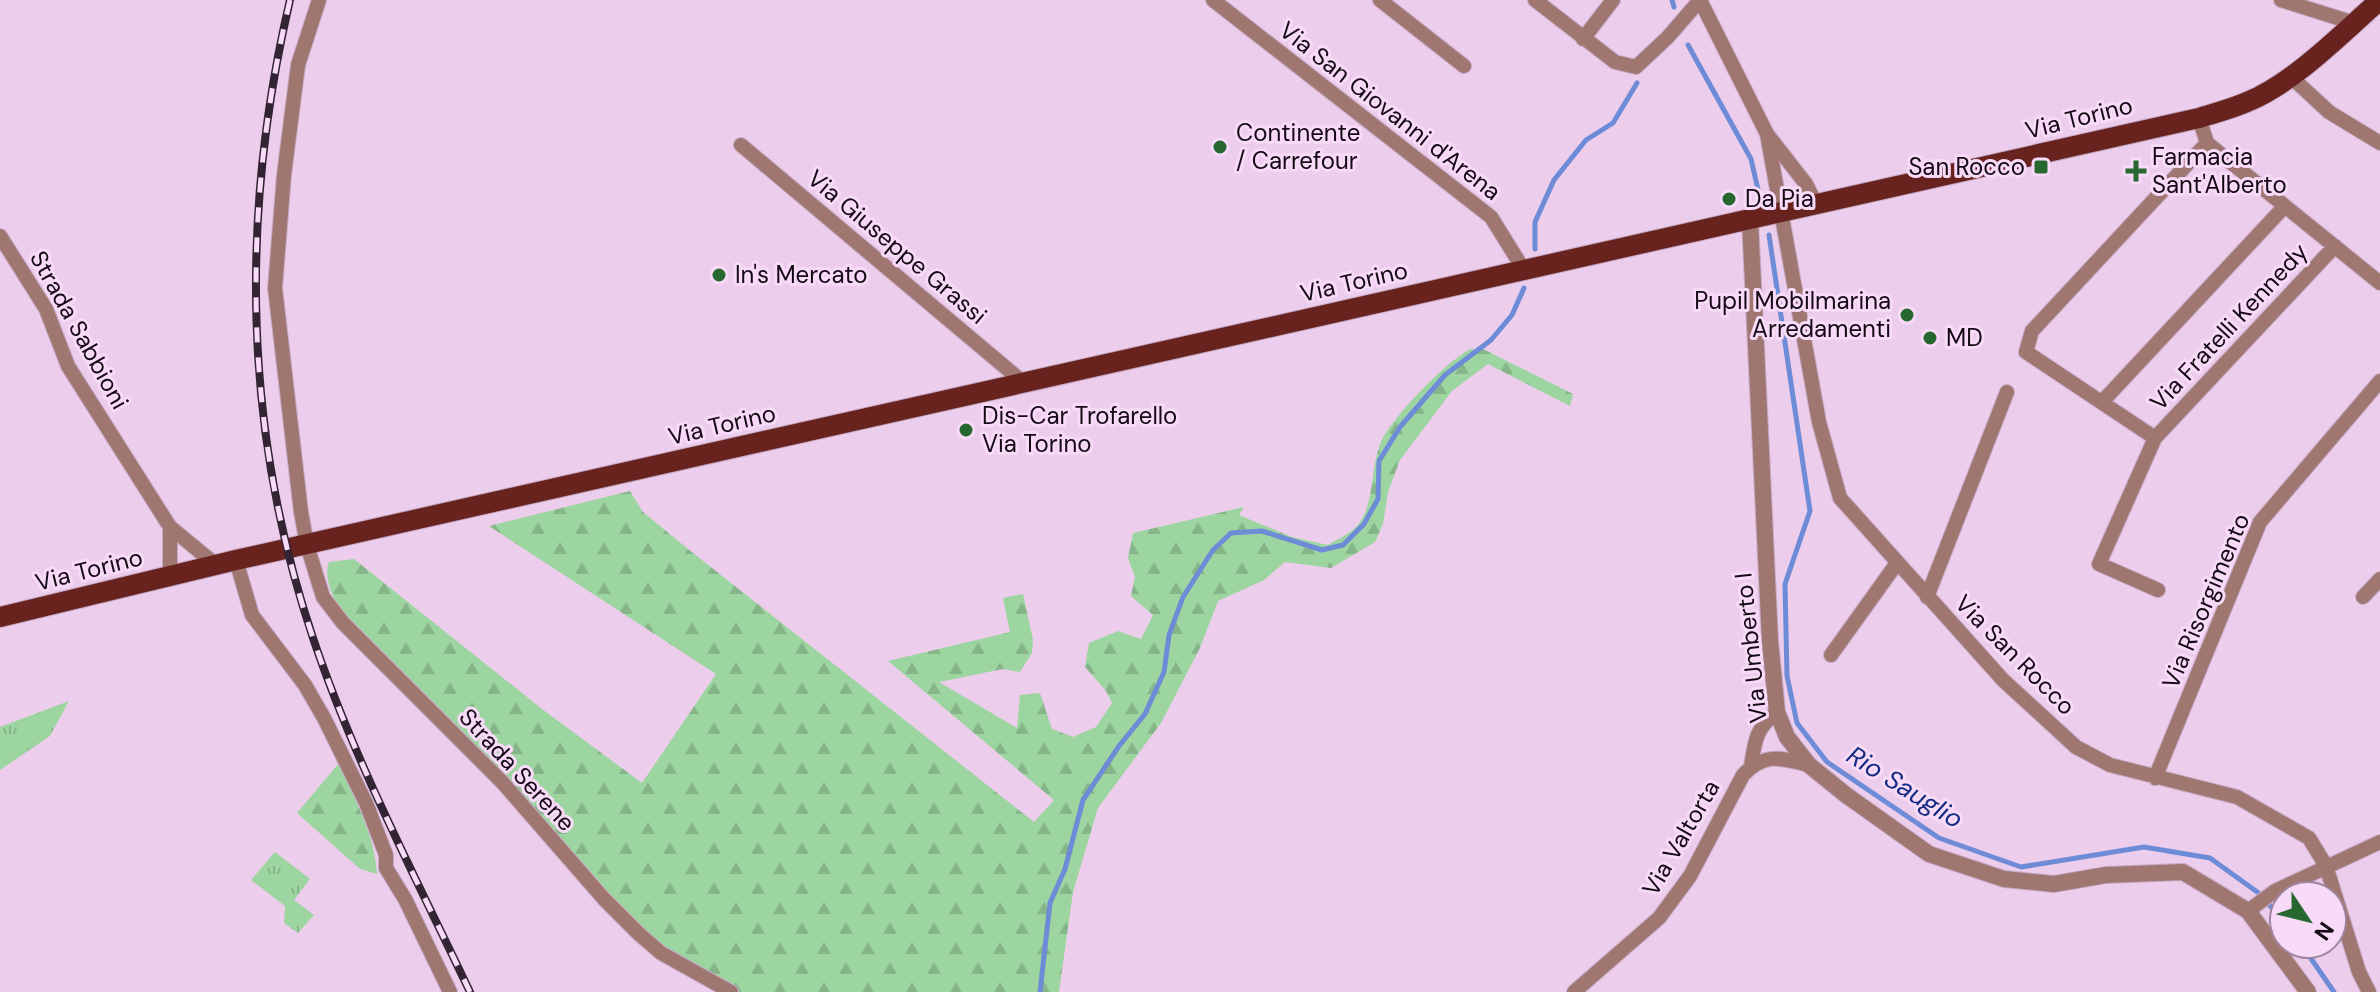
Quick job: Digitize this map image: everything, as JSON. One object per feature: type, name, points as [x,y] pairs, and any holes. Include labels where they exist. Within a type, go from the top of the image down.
[{"type":"main road","name":"Via Torino","points":[[0,617],[226,563],[2199,118],[2246,102],[2290,76],[2380,0]]},
{"type":"street","points":[[307,545],[275,288],[284,175],[298,65],[319,0]]},
{"type":"street","name":"Via San Giovanni d'Arena","points":[[1213,0],[1491,217],[1524,270]]},
{"type":"street","points":[[1380,0],[1464,66]]},
{"type":"street","points":[[1535,0],[1615,62],[1636,67],[1668,37],[1700,0],[1767,134],[1806,184],[1817,206]]},
{"type":"street","points":[[1583,39],[1613,0]]},
{"type":"street","points":[[2281,0],[2354,23]]},
{"type":"street","points":[[2290,76],[2329,112],[2380,143]]},
{"type":"street","points":[[2199,118],[2207,143],[2380,283]]},
{"type":"street","name":"Via San Rocco","points":[[1767,134],[1819,422],[1840,498],[2003,680],[2076,747],[2110,765],[2237,797],[2309,838],[2326,866],[2359,972],[2369,992]]},
{"type":"street","points":[[2155,438],[2026,352],[2027,342],[2032,331],[2207,143]]},
{"type":"street","name":"Via Giuseppe Grassi","points":[[741,145],[1024,383]]},
{"type":"street","points":[[2102,402],[2284,207]]},
{"type":"street","name":"Via Umberto I","points":[[1750,220],[1770,641],[1777,712],[1787,737],[1809,765],[1929,854],[2004,879],[2054,884],[2106,875],[2183,872],[2252,909],[2308,992]]},
{"type":"street","name":"Strada Sabbioni","points":[[0,236],[46,309],[68,366],[170,527],[226,563]]},
{"type":"street","name":"Via Fratelli Kennedy","points":[[2158,590],[2099,564],[2155,438],[2335,246]]},
{"type":"street","name":"Via Risorgimento","points":[[2155,778],[2260,522],[2380,381]]},
{"type":"street","points":[[1927,597],[2007,392]]},
{"type":"street","points":[[170,527],[170,577]]},
{"type":"street","name":"Strada Serene","points":[[307,545],[323,597],[343,623],[502,782],[604,899],[661,953],[731,992]]},
{"type":"street","points":[[226,563],[252,615],[305,685],[366,803],[386,855],[386,868],[405,899],[450,992]]},
{"type":"street","points":[[1831,655],[1897,563]]},
{"type":"street","points":[[2363,597],[2380,579]]},
{"type":"street","name":"Via Valtorta","points":[[1751,766],[1755,740],[1763,723],[1777,712]]},
{"type":"street","name":"Via Valtorta","points":[[1574,992],[1659,918],[1690,876],[1743,775],[1751,766],[1763,759],[1782,759],[1809,765]]},
{"type":"street","points":[[2252,909],[2275,891],[2380,842]]},
{"type":"green space","points":[[1470,349],[1483,349],[1573,394],[1570,406],[1488,364],[1452,391],[1400,460],[1388,492],[1383,524],[1375,542],[1331,568],[1285,562],[1264,580],[1218,601],[1200,648],[1161,723],[1098,808],[1073,892],[1059,992],[740,992],[663,947],[635,923],[346,620],[327,577],[329,562],[354,559],[542,709],[642,783],[716,674],[489,526],[630,491],[643,512],[688,549],[1034,822],[1054,800],[888,661],[1010,632],[1003,598],[1023,594],[1033,640],[1032,653],[1020,672],[1003,669],[939,682],[1017,728],[1020,695],[1040,693],[1052,729],[1073,737],[1096,727],[1112,703],[1106,691],[1085,667],[1089,643],[1118,631],[1141,639],[1153,615],[1131,596],[1135,577],[1128,558],[1133,533],[1244,507],[1239,515],[1292,537],[1328,545],[1361,521],[1369,500],[1377,453],[1396,418],[1447,366]]},
{"type":"green space","points":[[69,701],[50,736],[0,770],[0,727]]},
{"type":"green space","points":[[339,763],[368,831],[377,874],[360,869],[297,813]]},
{"type":"green space","points":[[275,852],[310,879],[294,900],[314,915],[298,933],[284,923],[285,906],[251,880]]},
{"type":"waterway","name":"Rio Sauglio","points":[[1672,0],[1674,7]]},
{"type":"waterway","name":"Rio Sauglio","points":[[1688,45],[1751,159],[1762,207]]},
{"type":"waterway","points":[[1535,249],[1535,222],[1554,180],[1586,140],[1613,123],[1637,83]]},
{"type":"waterway","name":"Rio Sauglio","points":[[1769,235],[1810,511],[1785,584],[1787,676],[1797,723],[1827,762],[1939,838],[2021,867],[2144,847],[2210,858],[2260,894],[2268,903]]},
{"type":"waterway","points":[[1040,992],[1050,903],[1065,869],[1083,800],[1145,714],[1164,672],[1169,635],[1183,597],[1213,550],[1231,533],[1262,531],[1322,550],[1343,545],[1364,524],[1378,499],[1379,461],[1400,427],[1445,375],[1491,340],[1512,315],[1524,288]]},
{"type":"waterway","name":"Rio Sauglio","points":[[2312,960],[2334,992]]},
{"type":"railway","points":[[290,0],[274,80],[263,160],[257,241],[256,321],[262,401],[273,481],[290,560],[329,683],[386,817],[470,992]]},
{"type":"place","name":"Continente / Carrefour","points":[[1220,147]]},
{"type":"place","name":"San Rocco","points":[[2041,167]]},
{"type":"place","name":"Farmacia Sant'Alberto","points":[[2136,171]]},
{"type":"place","name":"Da Pia","points":[[1729,199]]},
{"type":"place","name":"In's Mercato","points":[[719,275]]},
{"type":"place","name":"Pupil Mobilmarina Arredamenti","points":[[1907,315]]},
{"type":"place","name":"MD","points":[[1930,338]]},
{"type":"place","name":"Dis-Car Trofarello Via Torino","points":[[966,430]]}]
